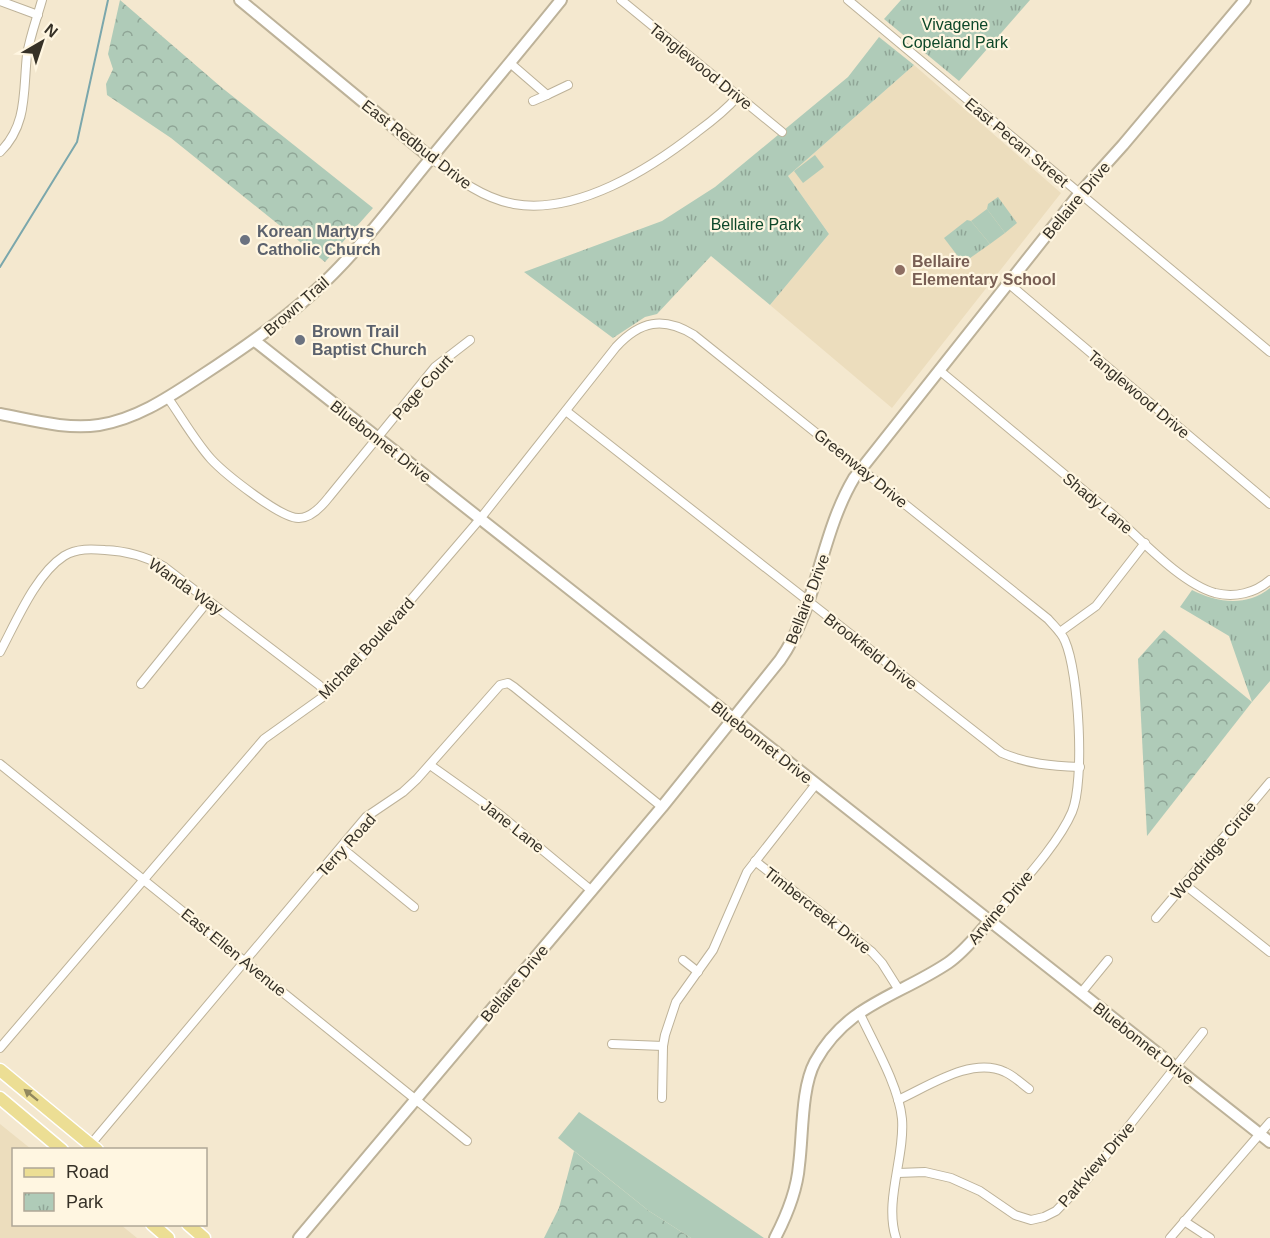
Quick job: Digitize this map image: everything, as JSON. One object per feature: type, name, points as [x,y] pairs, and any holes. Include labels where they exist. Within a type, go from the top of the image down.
[{"type":"main road","points":[[0,1070],[94,1147]]},
{"type":"main road","points":[[0,1098],[61,1148]]},
{"type":"main road","points":[[154,1226],[168,1238]]},
{"type":"main road","points":[[190,1226],[204,1238]]},
{"type":"street","points":[[0,152],[14,135],[19,124],[23,108],[27,54],[42,0]]},
{"type":"street","name":"East Redbud Drive","points":[[240,0],[431,158],[474,190],[496,200],[530,206],[562,203],[617,183],[653,165],[728,109],[738,96]]},
{"type":"street","name":"Brown Trail","points":[[0,414],[66,426],[100,425],[138,414],[168,398],[255,341],[315,291],[341,265],[561,0]]},
{"type":"street","name":"Tanglewood Drive","points":[[621,0],[782,132]]},
{"type":"street","name":"East Pecan Street","points":[[848,0],[1270,352]]},
{"type":"street","name":"Bellaire Drive","points":[[299,1238],[663,807],[789,648],[801,623],[840,506],[861,468],[1079,194],[1123,146],[1245,0]]},
{"type":"street","points":[[0,1],[38,15]]},
{"type":"street","points":[[510,63],[547,95]]},
{"type":"street","points":[[533,101],[568,85]]},
{"type":"street","name":"Tanglewood Drive","points":[[1008,283],[1270,504]]},
{"type":"street","name":"Michael Boulevard","points":[[0,1048],[264,739],[327,694],[368,651],[480,519],[624,338],[641,327],[653,324]]},
{"type":"street","name":"Greenway Drive","points":[[653,324],[672,324],[694,335],[1048,619],[1060,632]]},
{"type":"street","name":"Page Court","points":[[168,398],[209,458],[221,469],[283,514],[296,518],[307,517],[320,507],[435,368],[470,340]]},
{"type":"street","name":"Bluebonnet Drive","points":[[255,341],[1270,1142]]},
{"type":"street","name":"Shady Lane","points":[[939,370],[1180,573],[1213,592],[1223,595],[1243,594],[1261,588],[1270,580]]},
{"type":"street","name":"Brookfield Drive","points":[[566,411],[1002,753],[1022,762],[1080,768]]},
{"type":"street","points":[[1060,632],[1096,606],[1145,543]]},
{"type":"street","name":"Wanda Way","points":[[0,652],[46,573],[64,556],[85,549],[119,551],[147,558],[163,567],[319,685],[327,694]]},
{"type":"street","points":[[141,684],[208,601]]},
{"type":"street","name":"Arwine Drive","points":[[775,1238],[788,1210],[799,1168],[807,1081],[825,1045],[859,1011],[956,957],[989,922],[1065,826],[1076,802],[1080,768],[1076,690],[1067,646],[1060,632]]},
{"type":"street","name":"Terry Road","points":[[94,1147],[366,817],[402,792],[430,765],[500,685],[508,683],[663,807]]},
{"type":"street","name":"East Ellen Avenue","points":[[0,764],[467,1141]]},
{"type":"street","name":"Jane Lane","points":[[430,765],[499,814],[592,891]]},
{"type":"street","name":"Woodridge Circle","points":[[1156,918],[1270,782]]},
{"type":"street","points":[[662,1098],[663,1046],[676,1002],[713,950],[724,929],[741,884],[755,861],[816,784]]},
{"type":"street","points":[[342,848],[414,907]]},
{"type":"street","name":"Timbercreek Drive","points":[[755,861],[872,952],[899,990]]},
{"type":"street","points":[[1184,884],[1270,952]]},
{"type":"street","points":[[683,960],[698,972]]},
{"type":"street","points":[[1081,993],[1108,960]]},
{"type":"street","points":[[859,1011],[898,1100],[902,1117],[902,1135],[892,1213],[896,1238]]},
{"type":"street","name":"Parkview Drive","points":[[898,1173],[925,1172],[951,1178],[980,1191],[1014,1215],[1030,1220],[1044,1217],[1056,1210],[1088,1178],[1203,1032]]},
{"type":"street","points":[[612,1044],[663,1046]]},
{"type":"street","points":[[898,1100],[965,1070],[978,1067],[988,1067],[1004,1072],[1029,1089]]},
{"type":"street","points":[[1170,1238],[1270,1122]]},
{"type":"street","points":[[1184,1221],[1210,1238]]},
{"type":"shaded area","name":"Bellaire Elementary School","points":[[914,65],[1061,193],[892,408],[770,305],[829,234],[788,176]]},
{"type":"shaded area","points":[[0,1124],[30,1148],[12,1148],[12,1226],[122,1226],[137,1238],[0,1238]]},
{"type":"green space","points":[[120,0],[221,87],[373,208],[325,262],[171,138],[107,95],[106,84],[113,69],[108,54]]},
{"type":"green space","name":"Vivagene Copeland Park","points":[[901,0],[1030,0],[959,81],[884,19]]},
{"type":"green space","name":"Bellaire Park","points":[[879,37],[914,65],[788,176],[829,234],[770,305],[711,256],[657,314],[645,317],[613,338],[524,272],[662,221],[715,187],[848,77]]},
{"type":"green space","points":[[815,155],[824,167],[803,183],[794,171]]},
{"type":"green space","points":[[998,197],[1017,223],[1005,233],[987,209],[988,204]]},
{"type":"green space","points":[[987,209],[1005,233],[990,244],[971,221]]},
{"type":"green space","points":[[967,220],[971,221],[990,244],[963,263],[944,238]]},
{"type":"green space","points":[[1270,588],[1270,681],[1252,702],[1229,636],[1180,607],[1192,590],[1212,598],[1232,601],[1251,598]]},
{"type":"green space","points":[[1164,630],[1252,702],[1147,836],[1138,659]]},
{"type":"green space","points":[[579,1112],[764,1238],[691,1238],[649,1211],[558,1138]]},
{"type":"green space","points":[[574,1151],[649,1211],[691,1238],[544,1238],[559,1208]]},
{"type":"waterway","points":[[0,267],[77,142],[108,0]]},
{"type":"place","name":"Korean Martyrs Catholic Church","points":[[245,240]]},
{"type":"place","name":"Bellaire Elementary School","points":[[900,270]]},
{"type":"place","name":"Brown Trail Baptist Church","points":[[300,340]]}]
